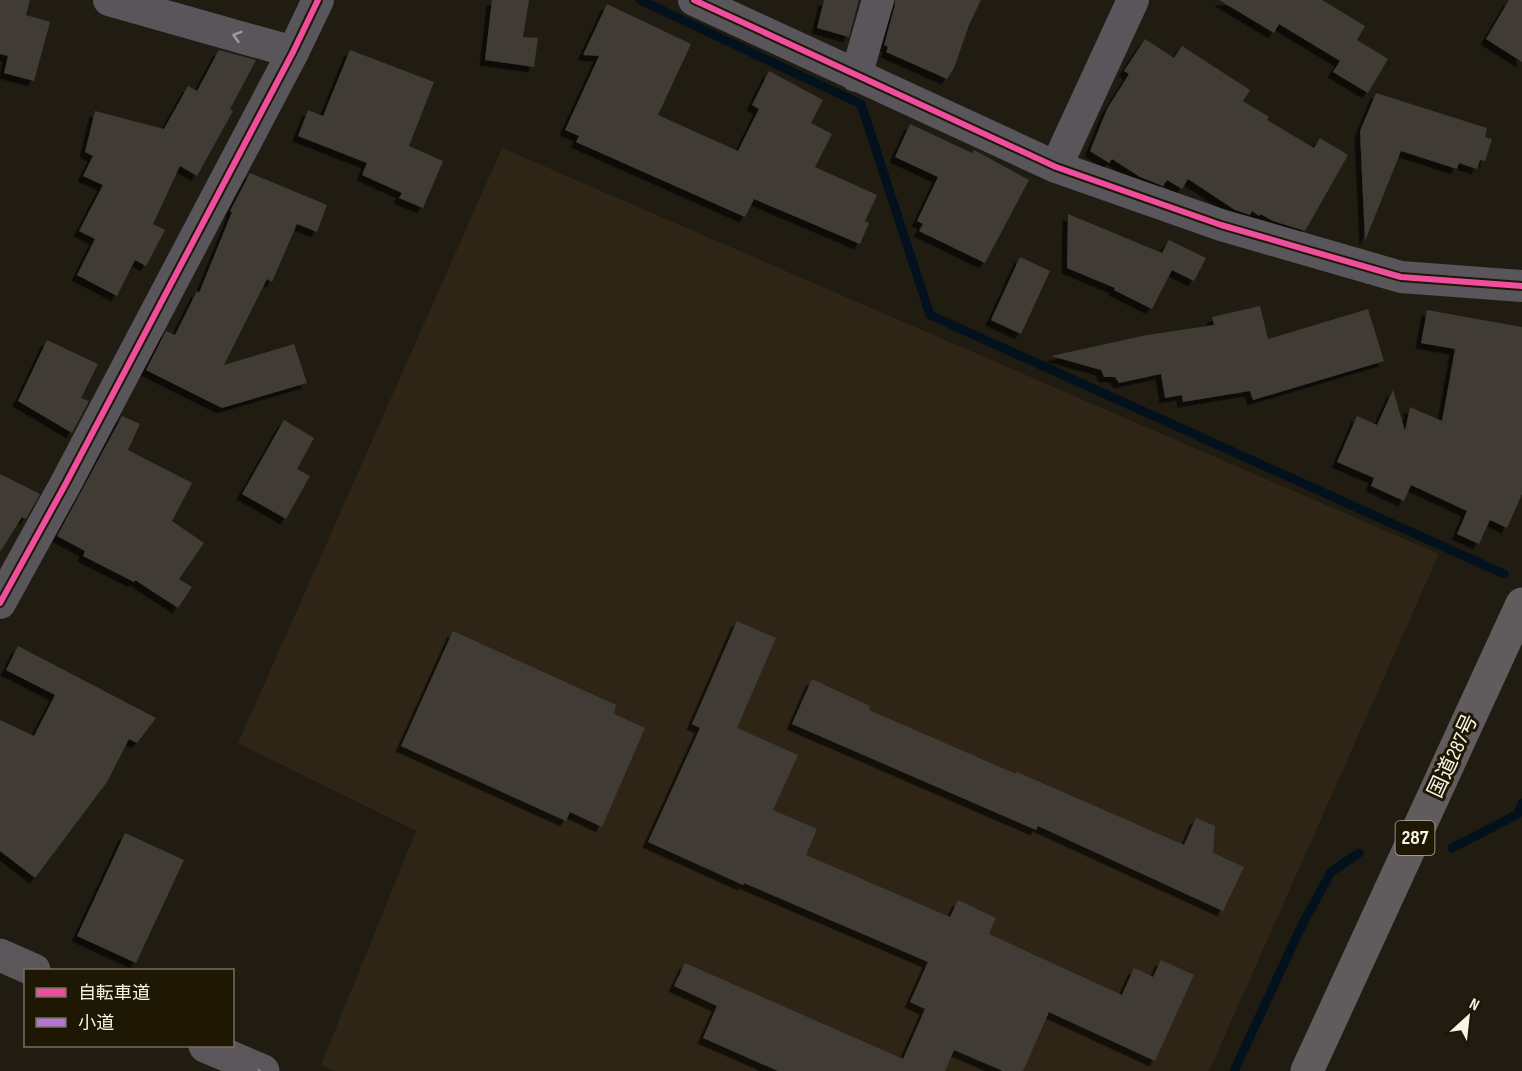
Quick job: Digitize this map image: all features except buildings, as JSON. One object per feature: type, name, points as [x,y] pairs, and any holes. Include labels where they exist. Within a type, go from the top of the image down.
[{"type":"highway","name":"国道287号","points":[[1308,1071],[1522,604]]},
{"type":"main road","points":[[0,955],[32,969]]},
{"type":"main road","points":[[207,1047],[263,1071]]},
{"type":"street","points":[[109,0],[293,52]]},
{"type":"street","points":[[0,603],[293,52],[318,0]]},
{"type":"street","points":[[694,0],[729,8],[856,76],[1056,167],[1221,225],[1401,277],[1522,286]]},
{"type":"street","points":[[856,76],[878,0]]},
{"type":"street","points":[[1056,167],[1133,0]]},
{"type":"shaded area","points":[[502,148],[1439,554],[1209,1071],[335,1071],[321,1065],[416,831],[238,743]]},
{"type":"waterway","points":[[640,0],[861,104],[930,315],[1504,574]]},
{"type":"waterway","points":[[1452,848],[1518,814],[1522,803]]},
{"type":"waterway","points":[[1234,1071],[1302,925],[1331,872],[1359,853]]},
{"type":"cycle path","points":[[0,603],[65,485],[293,52],[318,0]]},
{"type":"cycle path","points":[[694,0],[1056,167],[1221,225],[1401,277],[1522,286]]}]
